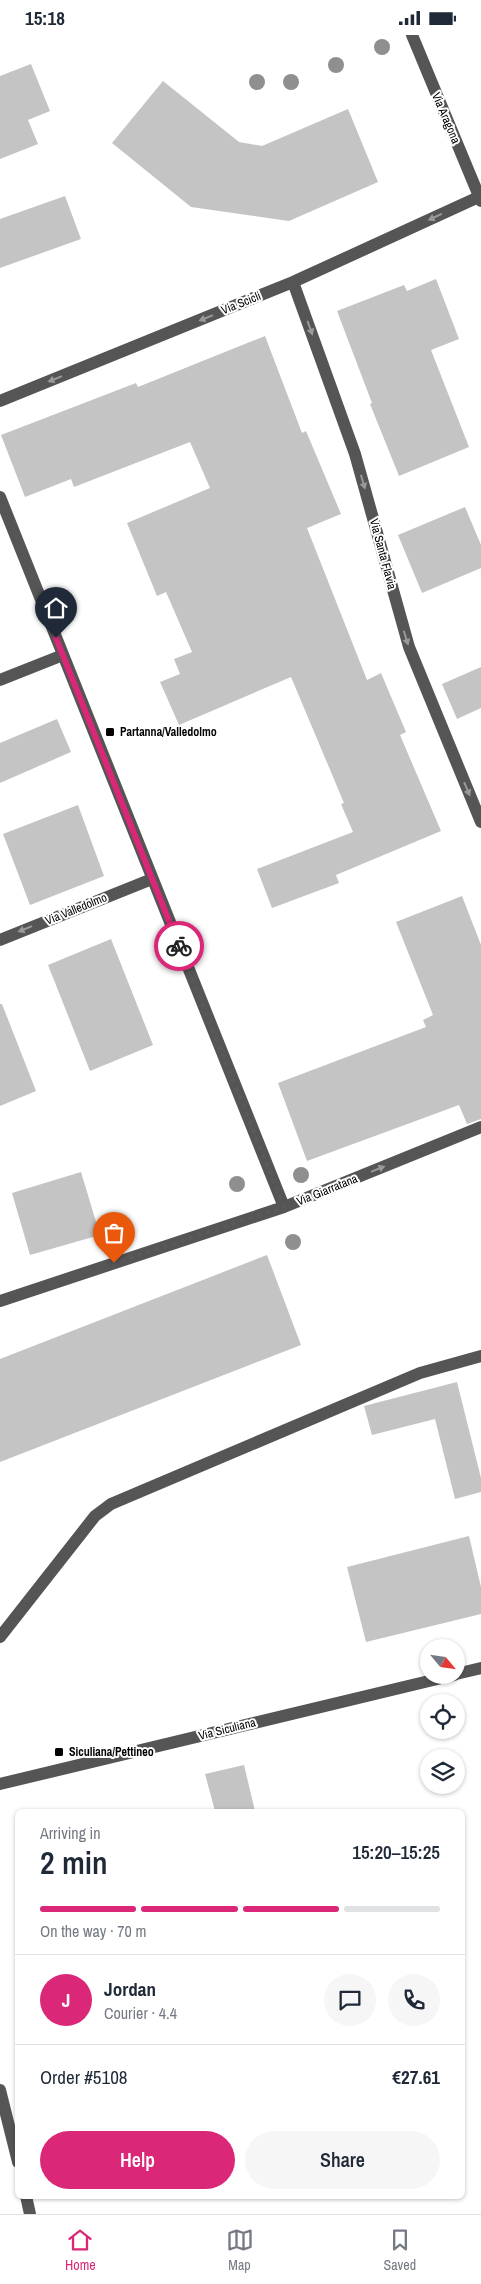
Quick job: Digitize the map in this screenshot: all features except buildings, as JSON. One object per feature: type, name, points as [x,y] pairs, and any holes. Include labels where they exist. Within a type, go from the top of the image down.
[{"type":"street","name":"Via Aragona","points":[[412,35],[480,198]]},
{"type":"street","name":"Via Scicli","points":[[0,401],[293,282],[480,198]]},
{"type":"street","name":"Via Santa Flavia","points":[[293,282],[354,454],[409,647],[481,822]]},
{"type":"street","points":[[0,497],[284,1207]]},
{"type":"street","points":[[0,680],[63,655]]},
{"type":"street","name":"Via Valledolmo","points":[[0,940],[152,879]]},
{"type":"street","name":"Via Giarratana","points":[[0,1301],[284,1207],[481,1127]]},
{"type":"street","points":[[0,1637],[95,1515],[112,1504],[420,1373],[481,1357]]},
{"type":"street","name":"Via Siculiana","points":[[465,1672],[481,1668]]},
{"type":"street","name":"Via Siculiana","points":[[0,1784],[420,1683]]},
{"type":"street","points":[[0,2090],[15,2150]]},
{"type":"street","points":[[27,2199],[30,2214]]},
{"type":"way so far","points":[[114,1263],[284,1207],[179,946]]},
{"type":"place","name":"Partanna/Valledolmo","points":[[110,732]]},
{"type":"place","name":"Siculiana/Pettineo","points":[[59,1752]]},
{"type":"route","points":[[56,638],[179,946]]}]
